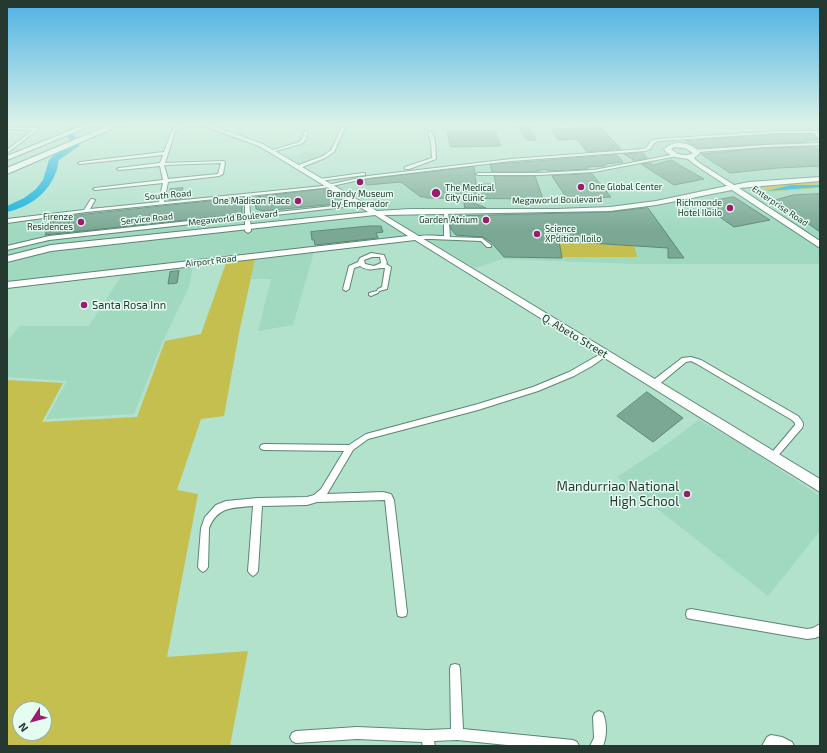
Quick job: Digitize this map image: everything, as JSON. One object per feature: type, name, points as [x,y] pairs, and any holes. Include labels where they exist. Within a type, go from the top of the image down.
[{"type":"highway","points":[[7,171],[26,159]]},
{"type":"highway","points":[[7,165],[22,161]]},
{"type":"main road","name":"Q. Abeto Street","points":[[284,159],[376,213],[820,486]]},
{"type":"main road","name":"Enterprise Road","points":[[695,159],[696,163],[820,245]]},
{"type":"main road","name":"Megaworld Boulevard","points":[[342,214],[364,207],[446,211],[597,210],[656,203],[776,175],[820,173]]},
{"type":"main road","name":"Megaworld Boulevard","points":[[7,252],[54,241],[342,214],[376,213],[408,209],[588,205],[646,198],[725,182],[820,179]]},
{"type":"main road","points":[[704,187],[712,188],[713,190],[711,191]]},
{"type":"main road","name":"Megaworld Boulevard","points":[[7,259],[30,252],[51,248],[213,227]]},
{"type":"main road","name":"Airport Road","points":[[7,285],[415,238]]},
{"type":"street","points":[[80,163],[113,159]]},
{"type":"street","points":[[161,204],[166,181],[162,164],[164,159]]},
{"type":"street","points":[[298,167],[318,159]]},
{"type":"street","points":[[320,180],[412,168],[434,159]]},
{"type":"street","name":"South Road","points":[[7,221],[86,211],[247,196],[331,186],[368,176],[523,159]]},
{"type":"street","points":[[478,174],[539,174],[594,171],[655,159]]},
{"type":"street","points":[[95,189],[219,175],[223,162],[162,164],[119,169]]},
{"type":"street","points":[[247,196],[248,224]]},
{"type":"street","points":[[86,211],[93,200]]},
{"type":"street","name":"Service Road","points":[[7,248],[49,238],[248,224],[364,207]]},
{"type":"street","points":[[446,211],[447,237]]},
{"type":"street","points":[[415,238],[447,237],[482,240],[489,246]]},
{"type":"street","points":[[372,243],[374,254]]},
{"type":"street","points":[[346,289],[351,267],[361,263],[360,261],[364,257],[374,254],[384,258],[385,260],[383,265]]},
{"type":"street","points":[[361,263],[365,267],[372,268],[383,265],[388,267],[385,288],[376,292]]},
{"type":"street","points":[[317,498],[324,492],[350,448],[366,437],[510,398],[562,379],[590,365],[606,354]]},
{"type":"street","points":[[654,384],[684,360],[691,359],[699,362],[795,418],[799,422],[799,426],[773,456]]},
{"type":"street","points":[[264,447],[350,448]]},
{"type":"street","points":[[203,567],[205,528],[213,514],[226,505],[258,502],[307,501],[317,498],[388,497],[390,500],[402,612]]},
{"type":"street","points":[[252,572],[258,502]]},
{"type":"street","points":[[691,614],[807,634],[815,633],[820,629]]},
{"type":"street","points":[[455,669],[457,734]]},
{"type":"street","points":[[596,746],[600,738],[599,717]]},
{"type":"street","points":[[296,737],[357,733],[428,741],[457,734],[574,746]]},
{"type":"street","points":[[768,746],[771,741],[788,746]]},
{"type":"shaded area","points":[[291,159],[315,159],[302,165]]},
{"type":"shaded area","points":[[498,159],[820,159],[820,264],[636,264],[503,259],[475,268],[426,239],[314,252],[293,325],[258,331],[271,279],[251,279],[255,259],[193,266],[189,287],[163,341],[134,414],[46,419],[67,381],[7,377],[7,341],[20,326],[89,326],[122,275],[7,288],[7,220],[41,214],[261,192],[334,183],[329,179]]},
{"type":"shaded area","points":[[817,182],[820,184],[820,188],[769,192],[760,187],[775,184]]},
{"type":"shaded area","points":[[517,238],[634,246],[637,257],[561,257]]},
{"type":"shaded area","points":[[255,259],[239,333],[224,416],[201,419],[177,490],[198,494],[167,657],[248,651],[230,746],[7,746],[7,380],[63,383],[42,422],[137,417],[165,341],[201,334],[226,263]]},
{"type":"shaded area","name":"Mandurriao National High School","points":[[699,420],[741,444],[820,496],[820,531],[768,596],[617,477],[660,449]]},
{"type":"water","points":[[791,185],[820,185],[820,187],[767,191]]},
{"type":"building","points":[[564,159],[621,159],[623,162],[606,164],[607,165],[603,165],[604,166],[587,167],[588,169],[549,171],[545,169],[534,172],[492,172],[490,165]]},
{"type":"building","points":[[709,159],[820,159],[820,166],[778,168],[730,173]]},
{"type":"building","points":[[672,160],[704,179],[674,185],[641,164],[651,163],[652,165]]},
{"type":"building","points":[[474,167],[476,184],[496,184],[494,176],[535,176],[543,199],[426,198],[421,197],[401,182],[367,185],[364,180]]},
{"type":"building","name":"One Global Center","points":[[592,174],[611,197],[568,200],[552,176]]},
{"type":"building","points":[[183,188],[181,199],[168,200],[170,189]]},
{"type":"building","name":"One Madison Place","points":[[324,189],[342,199],[336,204],[263,211],[256,209],[255,198],[257,197]]},
{"type":"building","points":[[820,194],[820,232],[775,200],[793,195]]},
{"type":"building","name":"Richmonde Hotel Iloilo","points":[[734,197],[770,220],[734,227],[700,203]]},
{"type":"building","points":[[242,198],[242,214],[45,235],[52,218]]},
{"type":"building","points":[[464,199],[486,208],[465,208]]},
{"type":"building","points":[[648,208],[684,258],[668,258],[668,248],[559,241],[562,258],[504,257],[491,242],[483,237],[456,235],[451,229],[450,217],[610,212]]},
{"type":"building","points":[[381,226],[383,232],[376,233],[378,238],[315,245],[314,240],[312,240],[311,232]]},
{"type":"building","points":[[179,271],[177,283],[168,284],[170,272]]},
{"type":"building","points":[[647,392],[683,418],[653,442],[617,416]]},
{"type":"waterway","points":[[7,209],[28,200],[44,186],[48,180],[55,159]]},
{"type":"place","name":"Brandy Museum by Emperador","points":[[360,182]]},
{"type":"place","name":"One Global Center","points":[[581,187]]},
{"type":"place","name":"The Medical City Clinic","points":[[436,193]]},
{"type":"place","name":"One Madison Place","points":[[298,201]]},
{"type":"place","name":"Richmonde Hotel Iloilo","points":[[730,208]]},
{"type":"place","name":"Garden Atrium","points":[[486,220]]},
{"type":"place","name":"Firenze Residences","points":[[81,222]]},
{"type":"place","name":"Science XPdition Iloilo","points":[[537,234]]},
{"type":"place","name":"Santa Rosa Inn","points":[[84,305]]},
{"type":"place","name":"Mandurriao National High School","points":[[687,494]]}]
